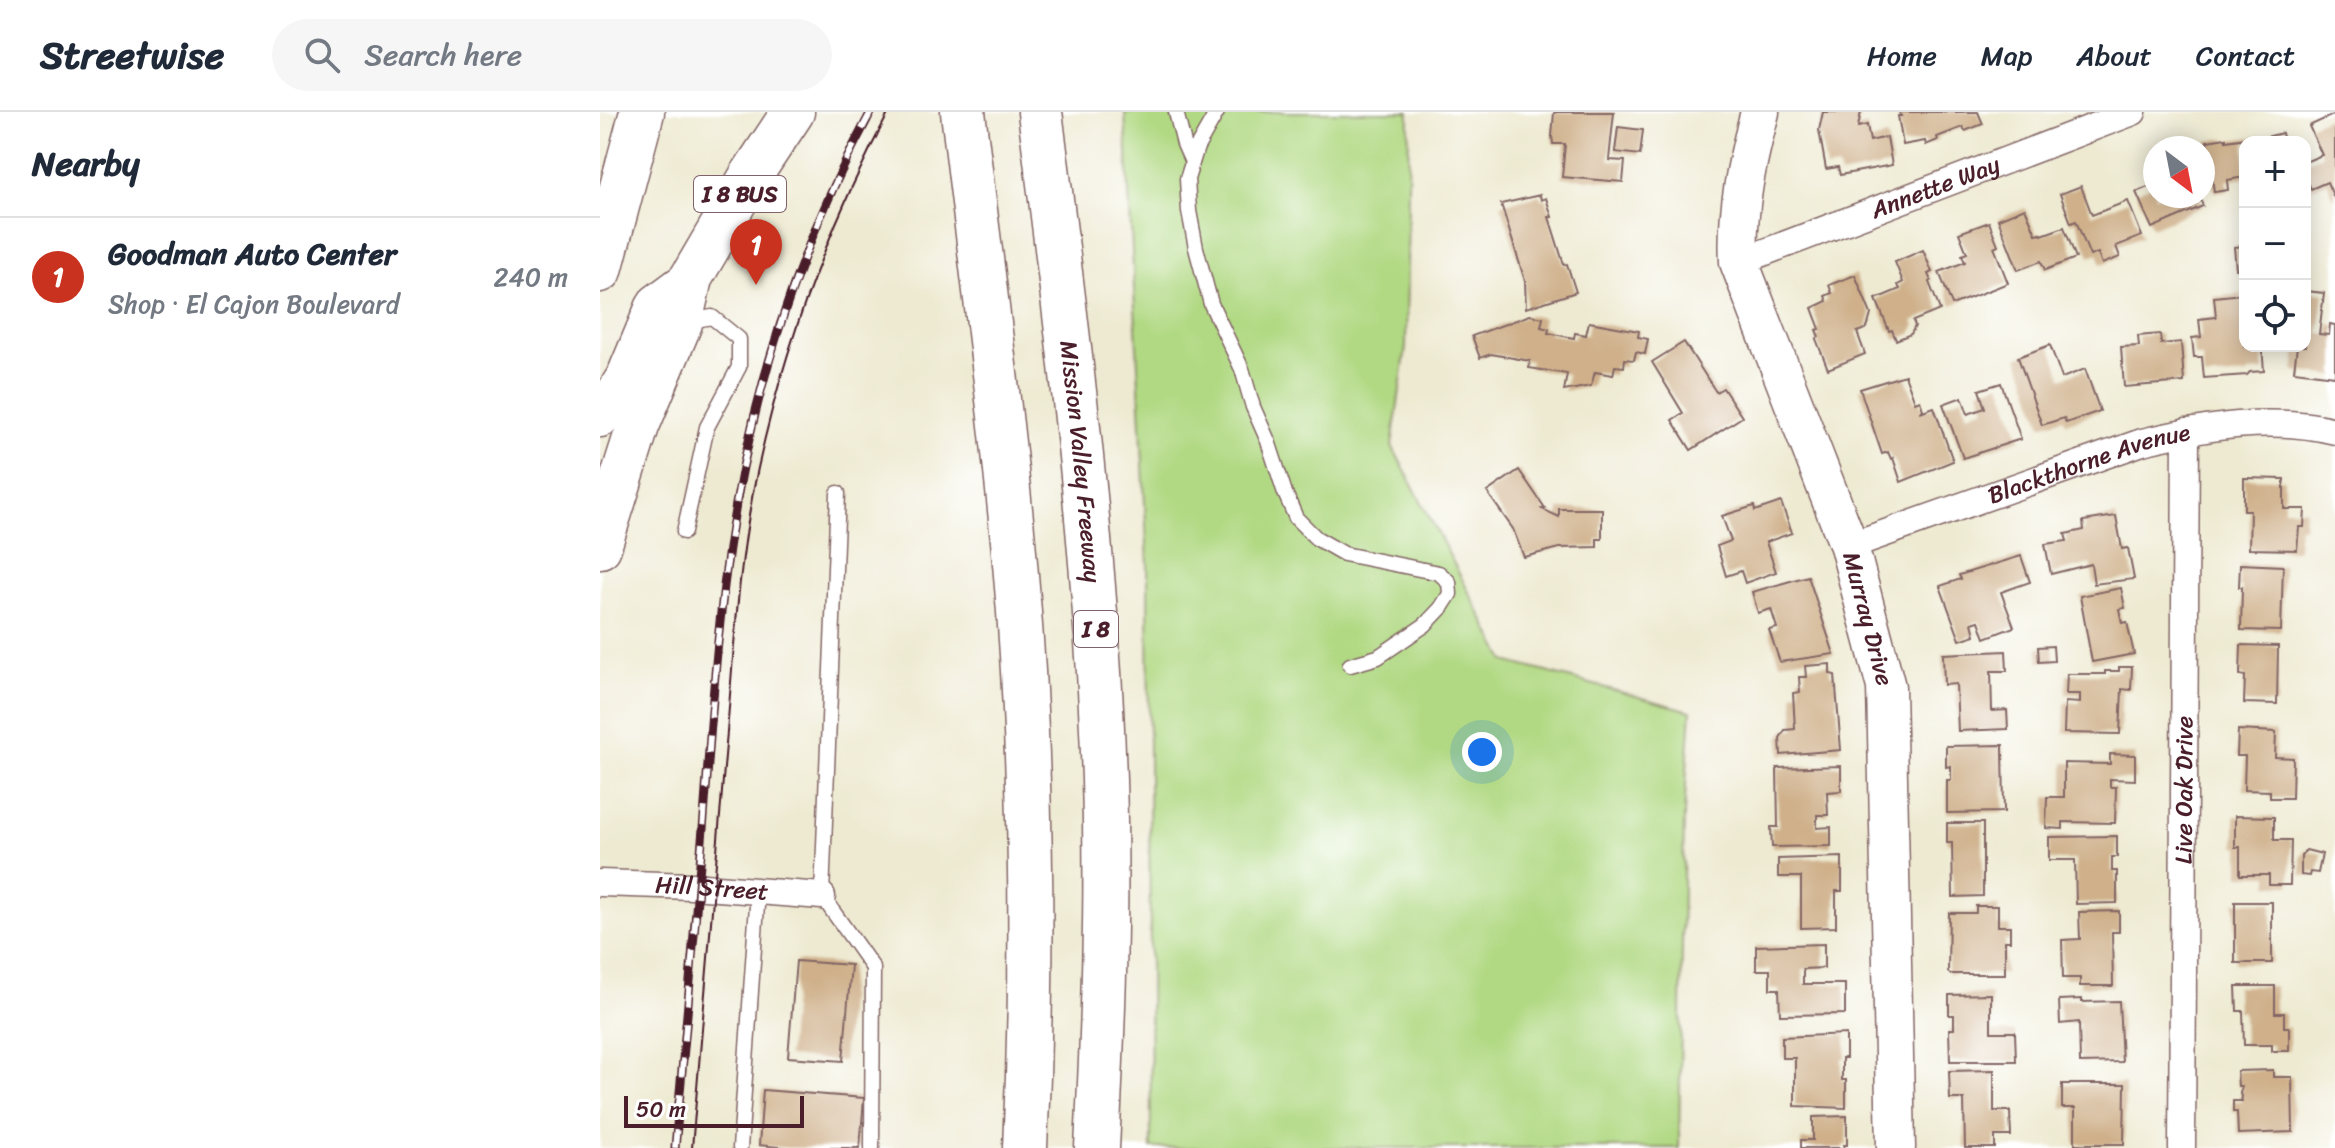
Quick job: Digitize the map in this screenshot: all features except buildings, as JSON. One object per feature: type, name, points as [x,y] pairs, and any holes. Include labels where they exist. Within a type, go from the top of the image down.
[{"type":"highway","points":[[600,270],[642,112]]},
{"type":"highway","points":[[963,112],[1007,481],[1023,669],[1030,924],[1025,1148]]},
{"type":"highway","name":"Mission Valley Freeway","points":[[1040,112],[1082,462],[1100,701],[1104,781],[1105,990],[1097,1148]]},
{"type":"main road","name":"I 8 BUS","points":[[600,547],[619,422],[681,323],[691,278],[750,177],[793,112]]},
{"type":"main road","points":[[600,455],[619,422]]},
{"type":"street","name":"Murray Drive","points":[[1760,112],[1746,165],[1737,231],[1739,262],[1849,546],[1886,687],[1896,1148]]},
{"type":"street","name":"Annette Way","points":[[1739,262],[2129,112]]},
{"type":"street","points":[[619,422],[626,376],[656,304],[691,278]]},
{"type":"street","name":"Blackthorne Avenue","points":[[1849,546],[2142,442],[2257,422],[2317,426],[2335,431]]},
{"type":"street","name":"Live Oak Drive","points":[[2182,1148],[2186,432]]},
{"type":"street","name":"Hill Street","points":[[600,883],[822,896]]},
{"type":"lane","points":[[1176,112],[1192,162]]},
{"type":"lane","points":[[1217,112],[1197,147],[1187,179],[1189,211],[1211,304],[1242,369],[1253,407],[1296,518],[1316,538],[1344,554],[1439,573],[1449,582],[1450,594],[1425,625],[1378,657],[1350,665]]},
{"type":"lane","points":[[681,323],[712,317],[739,339],[739,367],[707,427],[684,532]]},
{"type":"lane","points":[[838,493],[822,896],[873,968],[872,1148]]},
{"type":"lane","points":[[740,1148],[758,891]]},
{"type":"green space","points":[[1125,112],[1409,112],[1406,347],[1392,446],[1505,661],[1691,711],[1684,814],[1679,1148],[1151,1148],[1148,563]]},
{"type":"tram line","points":[[692,1148],[738,606],[751,502],[769,422],[795,331],[828,242],[889,112]]},
{"type":"railway","points":[[675,1148],[716,660],[736,504],[758,403],[788,303],[825,206],[871,112]]},
{"type":"place","name":"Goodman Auto Center","points":[[756,285]]}]
